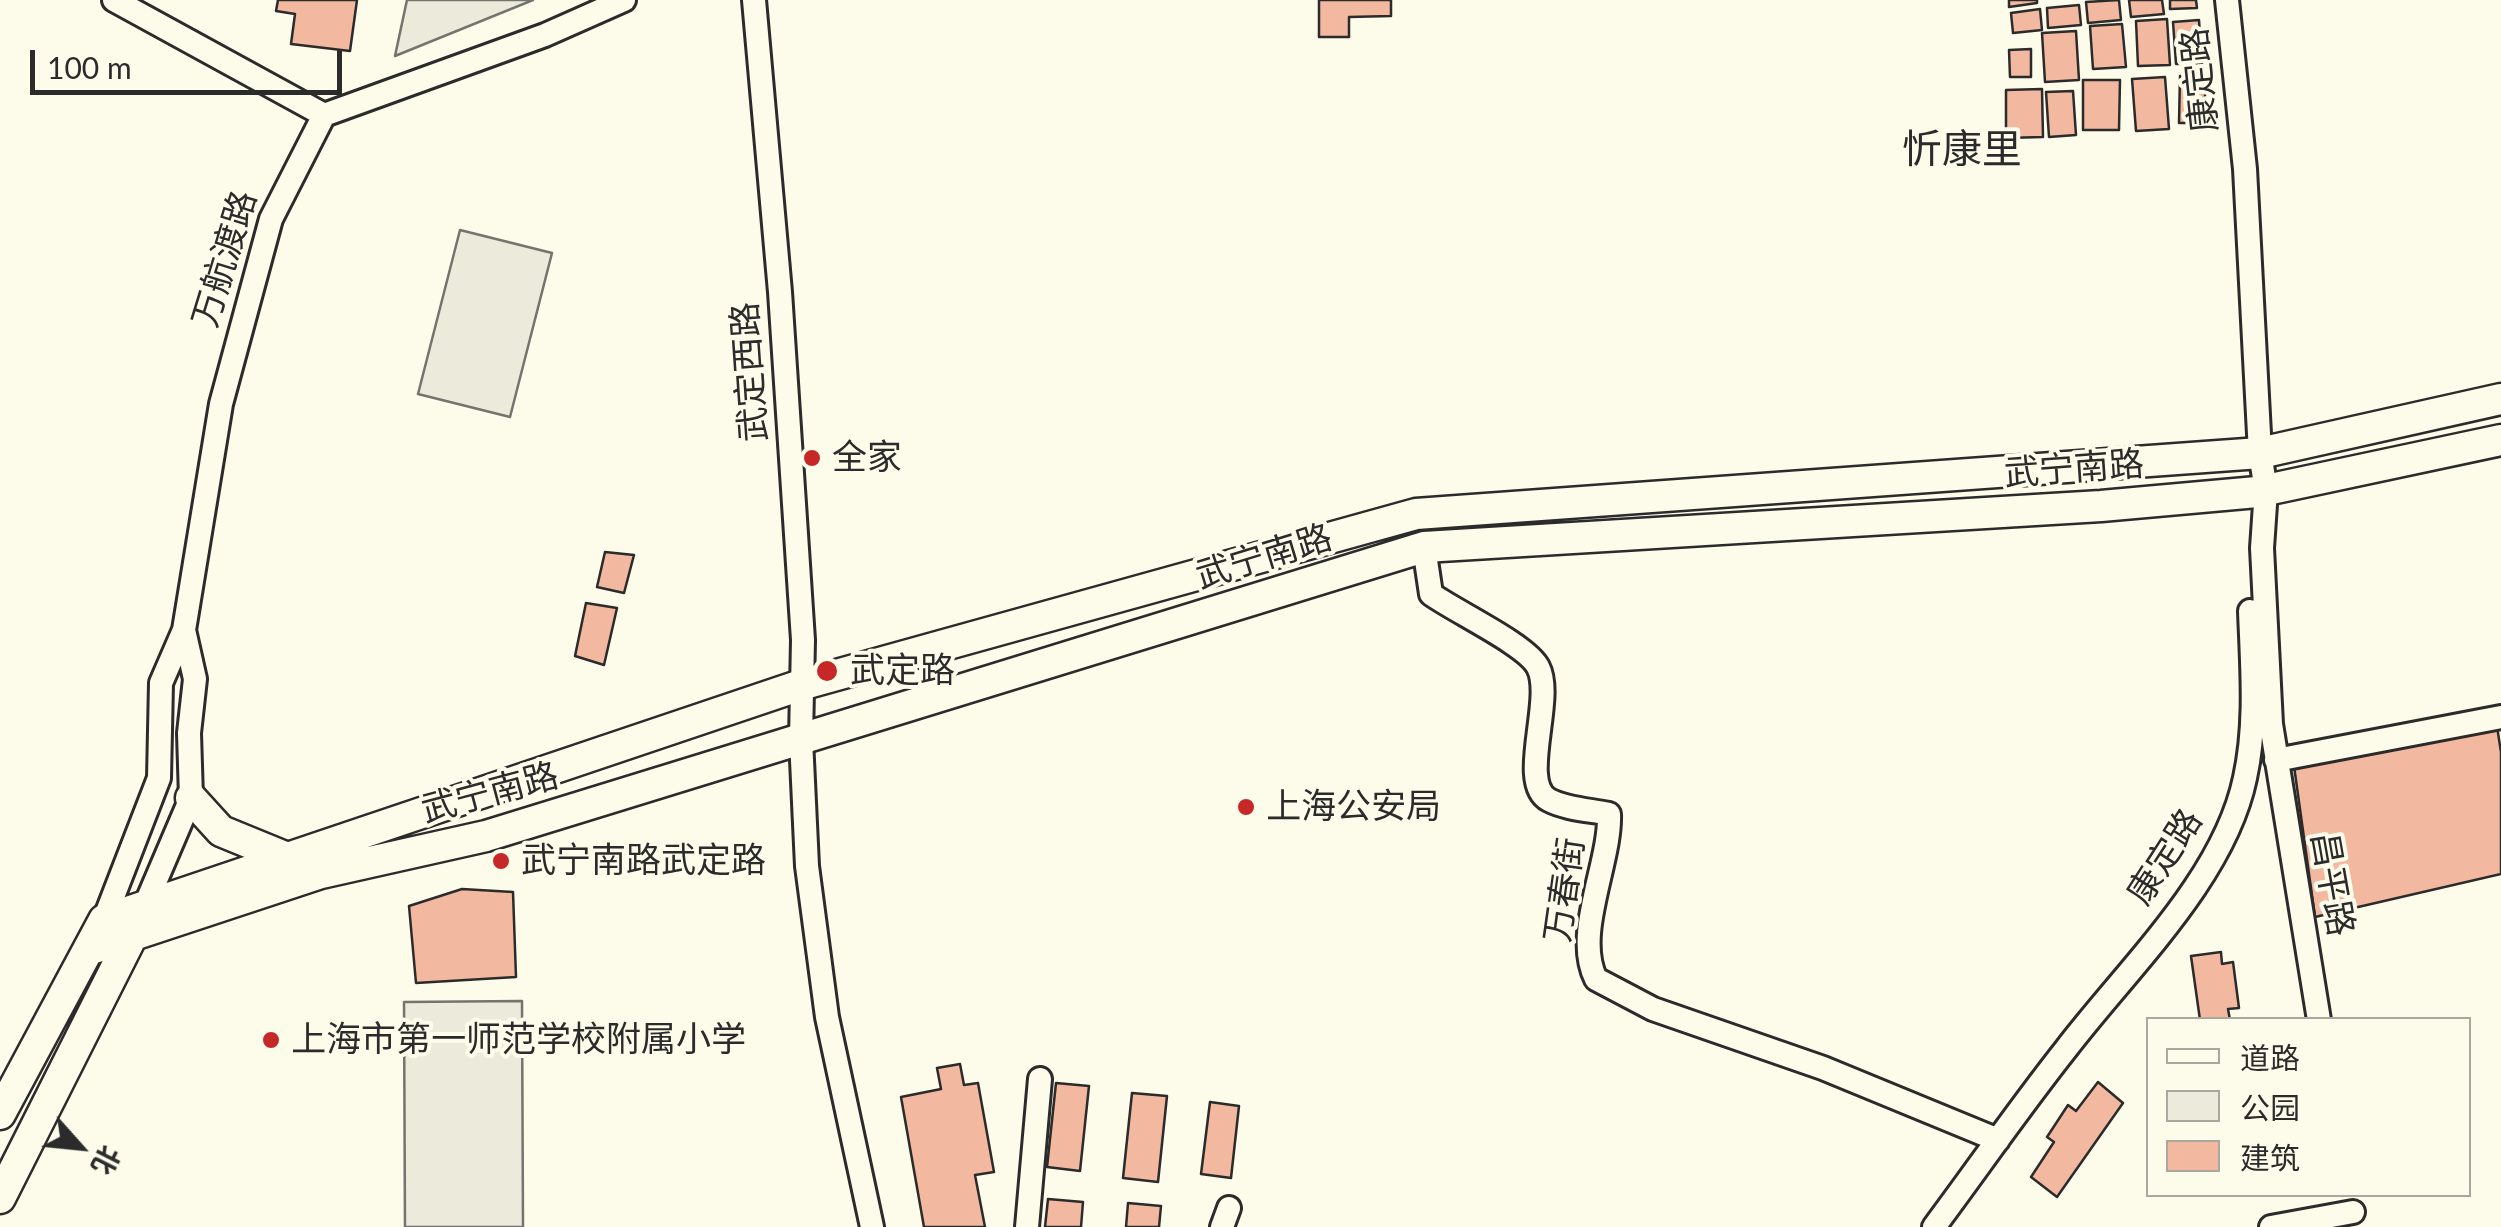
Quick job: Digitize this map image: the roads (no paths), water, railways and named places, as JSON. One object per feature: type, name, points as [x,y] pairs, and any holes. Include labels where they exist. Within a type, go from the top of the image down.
[{"type":"main road","name":"武宁南路","points":[[104,920],[147,902],[804,684],[1416,514],[2260,453],[2501,399]]},
{"type":"main road","name":"武宁南路","points":[[88,950],[130,940],[321,873],[486,836],[1424,546],[2101,506],[2262,491],[2501,440]]},
{"type":"main road","points":[[192,798],[221,832],[287,858]]},
{"type":"main road","name":"万航渡路","points":[[0,1114],[104,920]]},
{"type":"main road","name":"万航渡路","points":[[0,1198],[130,940]]},
{"type":"street","points":[[114,0],[324,115],[545,35],[624,0]]},
{"type":"street","name":"武定西路","points":[[754,0],[780,292],[804,684],[801,739]]},
{"type":"street","name":"康定路","points":[[2227,0],[2245,169],[2276,760]]},
{"type":"street","name":"万航渡路","points":[[104,920],[159,778],[161,683],[184,630],[221,404],[271,219],[324,115]]},
{"type":"street","name":"康定路","points":[[1934,1227],[2200,880],[2233,816],[2245,779],[2253,711],[2249,547],[2262,491]]},
{"type":"street","name":"万春街","points":[[1424,546],[1431,594],[1526,652],[1541,672],[1535,774],[1540,792],[1553,802],[1609,814],[1610,831],[1593,904],[1591,964],[1596,979],[1652,1009],[1808,1063],[1998,1140]]},
{"type":"street","name":"万航渡路","points":[[130,940],[192,798],[189,733],[195,679],[184,630]]},
{"type":"street","points":[[2276,760],[2501,717]]},
{"type":"street","points":[[801,739],[816,948],[872,1227]]},
{"type":"street","name":"昌平路","points":[[2276,760],[2319,1017]]},
{"type":"street","points":[[1026,1227],[1040,1079]]},
{"type":"street","points":[[2271,1227],[2352,1211]]},
{"type":"place","name":"全家","points":[[812,458]]},
{"type":"place","name":"武定路","points":[[827,671]]},
{"type":"place","name":"上海公安局","points":[[1246,807]]},
{"type":"place","name":"武宁南路武定路","points":[[501,861]]},
{"type":"place","name":"上海市第一师范学校附属小学","points":[[271,1040]]},
{"type":"district","name":"忻康里","points":[[1962,150]]}]
